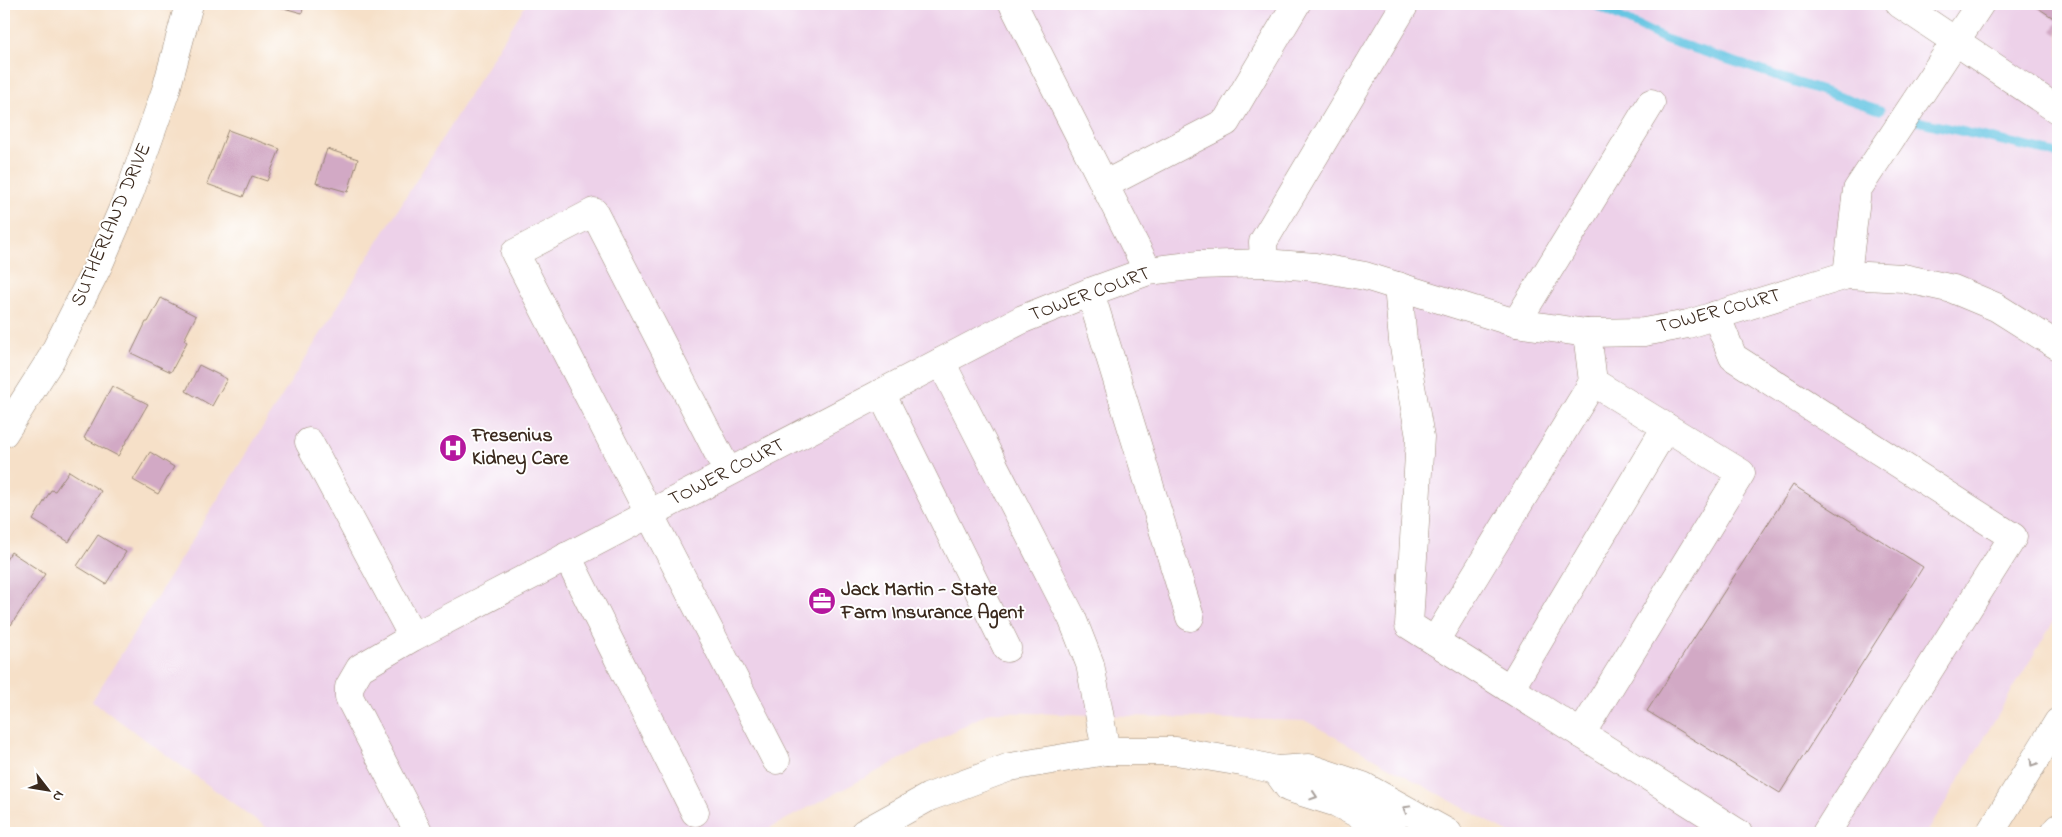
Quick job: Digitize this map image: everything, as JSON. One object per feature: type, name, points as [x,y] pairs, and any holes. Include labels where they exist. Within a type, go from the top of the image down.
[{"type":"street","name":"SUTHERLAND DRIVE","points":[[4,433],[51,359],[99,264],[122,210],[166,90],[189,4]]},
{"type":"street","points":[[1013,4],[1148,271]]},
{"type":"street","points":[[1104,185],[1226,122],[1296,4]]},
{"type":"street","points":[[1264,263],[1263,242],[1405,4]]},
{"type":"street","points":[[1900,4],[2058,110]]},
{"type":"street","points":[[1847,275],[1857,190],[1980,4]]},
{"type":"street","points":[[1516,322],[1651,104]]},
{"type":"street","points":[[728,472],[594,212],[515,253],[776,760]]},
{"type":"street","name":"TOWER COURT","points":[[419,833],[349,697],[349,687],[360,668],[413,637],[1023,319],[1148,271],[1199,265],[1264,263],[1315,266],[1365,276],[1516,322],[1586,333],[1644,332],[1688,324],[1847,275],[1903,278],[1953,289],[1996,307],[2058,346]]},
{"type":"street","points":[[1398,286],[1403,341],[1420,437],[1410,625],[1738,833]]},
{"type":"street","points":[[1090,292],[1190,616]]},
{"type":"street","points":[[1716,315],[1733,357],[2013,537],[1826,833]]},
{"type":"street","points":[[1435,641],[1593,382],[1586,333]]},
{"type":"street","points":[[941,362],[1072,618],[1090,664],[1106,751]]},
{"type":"street","points":[[1581,734],[1741,473],[1593,382]]},
{"type":"street","points":[[881,393],[1007,648]]},
{"type":"street","points":[[1510,689],[1666,427]]},
{"type":"street","points":[[309,442],[413,637]]},
{"type":"street","points":[[567,556],[696,812]]},
{"type":"street","points":[[1990,833],[2058,722]]},
{"type":"street","points":[[864,833],[929,797],[1010,767],[1106,751],[1176,751],[1242,762],[1276,770],[1309,768],[1363,786],[1448,833]]},
{"type":"street","points":[[1276,770],[1289,788],[1337,803],[1394,833]]},
{"type":"street","points":[[2055,833],[2058,828]]},
{"type":"shaded area","points":[[526,4],[2058,4],[2058,614],[1927,833],[1509,833],[1306,721],[990,712],[760,833],[274,833],[92,701]]},
{"type":"building","points":[[269,4],[304,4],[302,13]]},
{"type":"building","points":[[2037,4],[2058,4],[2058,21],[2035,6]]},
{"type":"building","points":[[2058,21],[2058,35],[2052,31]]},
{"type":"building","points":[[228,130],[280,149],[267,181],[252,176],[243,197],[207,184]]},
{"type":"building","points":[[327,149],[358,159],[348,192],[316,183]]},
{"type":"building","points":[[161,298],[196,316],[184,340],[187,342],[171,372],[131,353],[146,322],[148,322]]},
{"type":"building","points":[[199,365],[227,379],[212,406],[186,391]]},
{"type":"building","points":[[112,386],[148,404],[118,456],[84,438]]},
{"type":"building","points":[[150,452],[174,467],[158,494],[133,480]]},
{"type":"building","points":[[69,471],[101,491],[69,542],[33,520],[51,490],[55,491]]},
{"type":"building","points":[[1793,485],[1923,567],[1780,793],[1647,711]]},
{"type":"building","points":[[98,535],[126,552],[106,584],[77,566]]},
{"type":"building","points":[[11,552],[45,574],[11,625],[4,620],[4,563]]},
{"type":"waterway","points":[[1593,4],[1665,39],[1880,110]]},
{"type":"waterway","points":[[1909,119],[2058,154]]},
{"type":"place","name":"Fresenius Kidney Care","points":[[453,448]]},
{"type":"place","name":"Jack Martin - State Farm Insurance Agent","points":[[822,601]]}]
